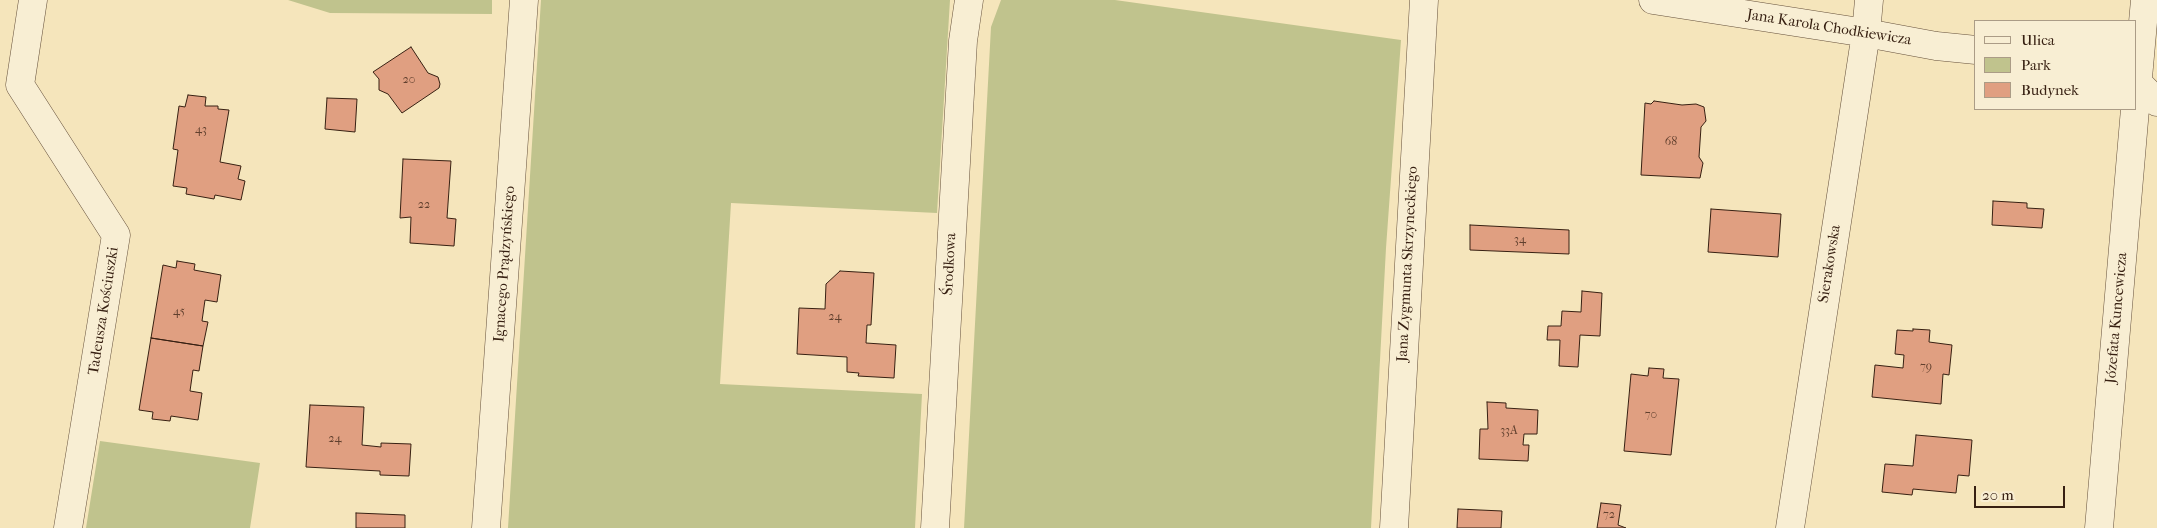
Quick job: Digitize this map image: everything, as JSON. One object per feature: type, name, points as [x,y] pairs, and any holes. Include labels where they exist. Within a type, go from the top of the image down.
[{"type":"street","name":"Tadeusza Kościuszki","points":[[33,0],[20,85],[116,235],[68,528]]},
{"type":"street","name":"Ignacego Prądzyńskiego","points":[[486,528],[524,0]]},
{"type":"street","name":"Środkowa","points":[[935,528],[963,41],[969,0]]},
{"type":"street","name":"Jana Zygmunta Skrzyneckiego","points":[[1394,528],[1424,0]]},
{"type":"street","name":"Jana Karola Chodkiewicza","points":[[1653,0],[1866,33],[1936,46],[1974,50]]},
{"type":"street","name":"Sierakowska","points":[[1790,528],[1866,33],[1869,0]]},
{"type":"street","points":[[2137,78],[2145,0]]},
{"type":"street","points":[[2137,89],[2157,102]]},
{"type":"street","name":"Józefata Kuncewicza","points":[[2099,528],[2135,110]]},
{"type":"green space","points":[[288,0],[492,0],[492,14],[330,13]]},
{"type":"green space","points":[[541,0],[950,0],[937,213],[731,203],[720,384],[922,394],[915,528],[508,528]]},
{"type":"green space","points":[[1001,0],[1115,0],[1401,40],[1386,248],[1371,528],[964,528],[991,27]]},
{"type":"green space","points":[[100,441],[260,463],[250,528],[86,528]]},
{"type":"building","points":[[411,47],[428,73],[438,77],[440,84],[439,88],[402,113],[388,94],[379,90],[379,79],[373,72]]},
{"type":"building","points":[[188,95],[206,97],[205,106],[218,106],[218,109],[229,110],[220,162],[241,166],[238,179],[245,181],[241,200],[215,195],[214,199],[186,194],[187,188],[173,186],[178,150],[173,149],[179,106],[185,107]]},
{"type":"building","points":[[327,98],[357,99],[355,132],[325,129]]},
{"type":"building","points":[[1654,101],[1682,105],[1696,104],[1704,107],[1706,121],[1701,127],[1699,157],[1703,163],[1700,178],[1641,175],[1645,103],[1651,104]]},
{"type":"building","points":[[403,159],[451,161],[447,218],[456,219],[454,246],[410,243],[411,217],[400,218]]},
{"type":"building","points":[[1993,201],[2027,203],[2027,208],[2044,209],[2042,228],[1992,225]]},
{"type":"building","points":[[1711,209],[1781,214],[1778,257],[1708,252]]},
{"type":"building","points":[[1470,225],[1569,230],[1569,254],[1470,250]]},
{"type":"building","points":[[177,261],[195,264],[194,270],[221,275],[217,302],[205,300],[202,321],[208,322],[203,346],[151,338],[163,265],[176,268]]},
{"type":"building","points":[[840,271],[874,273],[871,325],[867,325],[866,343],[896,345],[894,378],[858,376],[859,373],[847,372],[847,357],[797,354],[799,308],[825,309],[826,284]]},
{"type":"building","points":[[1582,291],[1602,293],[1600,336],[1580,335],[1578,367],[1559,366],[1560,340],[1547,340],[1548,326],[1561,326],[1562,311],[1581,312]]},
{"type":"building","points":[[1913,329],[1930,330],[1929,342],[1952,345],[1949,375],[1943,374],[1941,404],[1872,397],[1875,365],[1903,368],[1904,355],[1895,354],[1897,330],[1913,331]]},
{"type":"building","points":[[151,338],[203,346],[199,371],[193,370],[190,391],[202,393],[198,420],[171,416],[170,421],[152,419],[153,412],[139,410]]},
{"type":"building","points":[[1649,368],[1664,369],[1663,378],[1679,379],[1671,455],[1624,451],[1631,374],[1648,376]]},
{"type":"building","points":[[1487,402],[1506,403],[1506,408],[1538,410],[1537,434],[1524,434],[1523,445],[1529,445],[1528,461],[1479,459],[1480,429],[1488,429]]},
{"type":"building","points":[[310,405],[364,407],[362,445],[381,447],[381,443],[411,444],[409,476],[380,475],[380,471],[306,467]]},
{"type":"building","points":[[1916,435],[1972,440],[1969,476],[1958,475],[1956,493],[1913,489],[1912,495],[1882,492],[1885,464],[1913,466]]},
{"type":"building","points":[[1601,503],[1621,505],[1618,525],[1626,528],[1597,528]]},
{"type":"building","points":[[1458,509],[1502,511],[1501,528],[1457,528]]},
{"type":"building","points":[[356,513],[405,515],[405,528],[356,528]]}]
